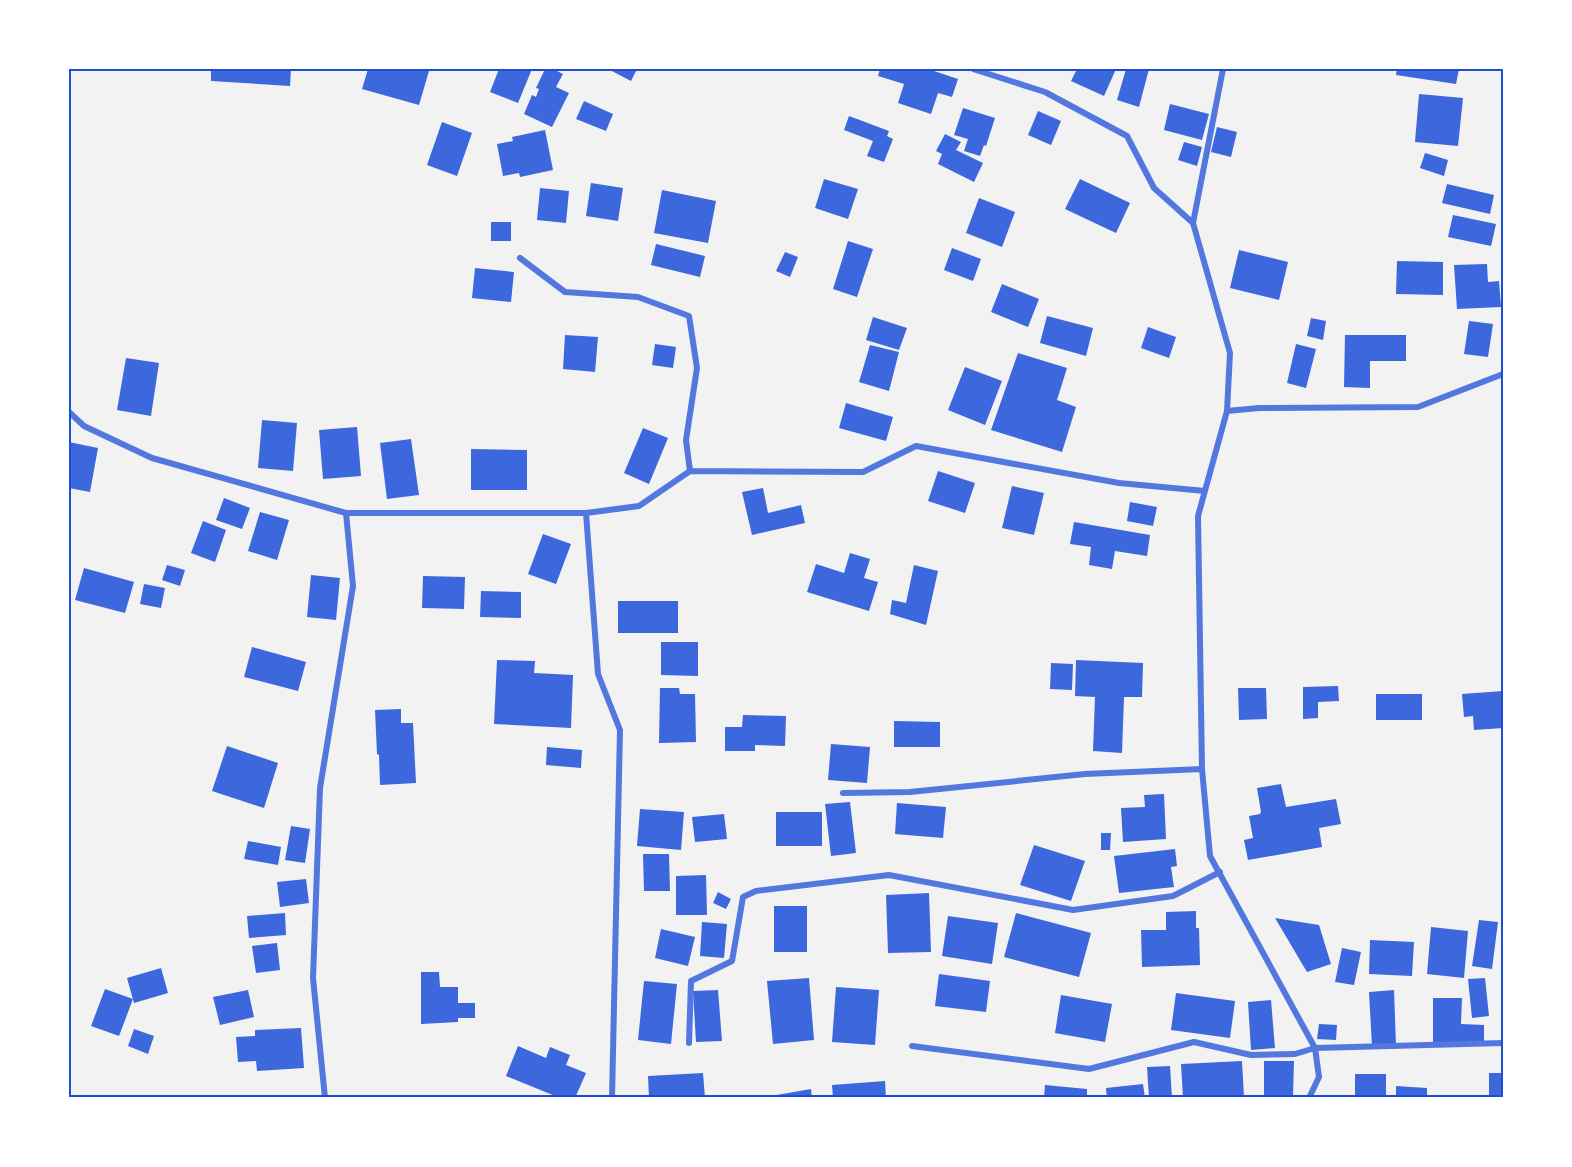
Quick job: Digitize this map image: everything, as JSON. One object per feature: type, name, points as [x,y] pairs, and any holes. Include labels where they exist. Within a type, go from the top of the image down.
[{"type":"street","points":[[973,69],[1044,92],[1126,136],[1154,188],[1193,223]]},
{"type":"street","points":[[1223,69],[1193,223],[1230,353],[1227,411],[1198,516],[1202,769],[1210,856],[1315,1048],[1319,1077],[1309,1098]]},
{"type":"street","points":[[520,258],[565,292],[638,297],[689,316],[697,368],[686,440],[690,471]]},
{"type":"street","points":[[1227,411],[1259,408],[1418,407],[1503,374]]},
{"type":"street","points":[[69,412],[84,426],[152,458],[346,513],[586,513],[639,507],[690,471],[863,472],[916,446],[1119,483],[1205,491]]},
{"type":"street","points":[[325,1098],[314,966],[320,789],[353,586],[346,513]]},
{"type":"street","points":[[586,513],[598,674],[620,729],[612,1098]]},
{"type":"street","points":[[843,793],[910,792],[1085,774],[1202,769]]},
{"type":"street","points":[[689,1042],[691,981],[732,961],[743,897],[756,891],[889,875],[1073,910],[1173,896],[1220,872]]},
{"type":"street","points":[[912,1046],[1089,1069],[1194,1042],[1251,1055],[1295,1054],[1315,1048],[1503,1043]]},
{"type":"building","points":[[211,69],[291,69],[290,86],[211,81]]},
{"type":"building","points":[[368,69],[429,71],[419,105],[362,89]]},
{"type":"building","points":[[499,69],[532,69],[518,103],[490,92]]},
{"type":"building","points":[[545,69],[553,69],[563,74],[556,87],[569,93],[552,127],[524,114],[532,95],[536,97],[539,89],[536,88]]},
{"type":"building","points":[[608,69],[637,69],[631,81]]},
{"type":"building","points":[[880,69],[928,69],[958,79],[952,97],[938,93],[931,114],[898,103],[904,84],[878,76]]},
{"type":"building","points":[[1077,69],[1116,69],[1104,96],[1071,81]]},
{"type":"building","points":[[1126,69],[1149,69],[1139,107],[1117,100]]},
{"type":"building","points":[[1397,69],[1459,69],[1456,84],[1396,75]]},
{"type":"building","points":[[1419,94],[1463,98],[1458,146],[1415,142]]},
{"type":"building","points":[[584,101],[613,114],[606,131],[576,119]]},
{"type":"building","points":[[1170,104],[1209,114],[1202,140],[1164,130]]},
{"type":"building","points":[[963,108],[995,118],[986,146],[984,145],[980,156],[964,151],[968,139],[954,135]]},
{"type":"building","points":[[1038,111],[1061,121],[1051,145],[1028,135]]},
{"type":"building","points":[[849,116],[889,131],[887,136],[893,139],[884,162],[867,156],[873,141],[844,130]]},
{"type":"building","points":[[442,122],[472,133],[457,176],[427,165]]},
{"type":"building","points":[[1217,127],[1237,132],[1231,157],[1211,152]]},
{"type":"building","points":[[545,130],[553,170],[520,177],[519,173],[503,176],[497,144],[513,141],[512,137]]},
{"type":"building","points":[[945,134],[961,142],[956,150],[983,163],[974,182],[938,164],[942,154],[936,151]]},
{"type":"building","points":[[1184,142],[1202,147],[1197,166],[1178,160]]},
{"type":"building","points":[[1425,153],[1448,160],[1444,176],[1420,168]]},
{"type":"building","points":[[824,179],[858,189],[848,219],[815,208]]},
{"type":"building","points":[[1080,179],[1130,203],[1116,233],[1065,209]]},
{"type":"building","points":[[591,183],[623,188],[618,221],[586,216]]},
{"type":"building","points":[[1447,184],[1494,195],[1490,214],[1442,203]]},
{"type":"building","points":[[540,188],[569,191],[566,223],[537,220]]},
{"type":"building","points":[[662,190],[716,201],[708,243],[654,233]]},
{"type":"building","points":[[979,198],[1015,212],[1002,247],[966,233]]},
{"type":"building","points":[[1453,215],[1496,224],[1491,246],[1448,237]]},
{"type":"building","points":[[491,222],[511,222],[511,241],[491,241]]},
{"type":"building","points":[[848,241],[873,249],[857,297],[833,289]]},
{"type":"building","points":[[656,244],[705,256],[700,277],[651,265]]},
{"type":"building","points":[[952,248],[981,259],[973,281],[944,270]]},
{"type":"building","points":[[1239,250],[1288,262],[1279,300],[1230,288]]},
{"type":"building","points":[[785,252],[798,257],[790,277],[776,271]]},
{"type":"building","points":[[1397,261],[1443,262],[1443,295],[1396,294]]},
{"type":"building","points":[[1487,264],[1488,282],[1499,281],[1501,307],[1457,309],[1454,265]]},
{"type":"building","points":[[475,268],[514,272],[511,302],[472,298]]},
{"type":"building","points":[[1002,284],[1039,299],[1028,327],[991,312]]},
{"type":"building","points":[[1047,316],[1093,328],[1086,356],[1040,343]]},
{"type":"building","points":[[873,317],[907,328],[899,350],[866,340]]},
{"type":"building","points":[[1311,318],[1326,321],[1323,340],[1307,336]]},
{"type":"building","points":[[1469,321],[1493,324],[1488,357],[1464,354]]},
{"type":"building","points":[[1148,327],[1176,337],[1169,358],[1141,348]]},
{"type":"building","points":[[565,335],[598,337],[595,372],[563,369]]},
{"type":"building","points":[[1345,335],[1406,335],[1406,361],[1370,361],[1370,388],[1344,387]]},
{"type":"building","points":[[655,344],[676,347],[673,368],[652,365]]},
{"type":"building","points":[[1296,344],[1316,349],[1306,388],[1287,383]]},
{"type":"building","points":[[870,345],[899,352],[889,391],[859,382]]},
{"type":"building","points":[[1018,353],[1067,368],[1057,400],[1076,407],[1062,452],[991,430]]},
{"type":"building","points":[[126,358],[159,363],[151,416],[117,410]]},
{"type":"building","points":[[965,367],[1002,381],[985,425],[948,410]]},
{"type":"building","points":[[846,403],[893,417],[886,441],[839,428]]},
{"type":"building","points":[[262,420],[297,423],[293,471],[258,468]]},
{"type":"building","points":[[357,427],[361,476],[323,479],[319,430]]},
{"type":"building","points":[[643,428],[668,438],[649,484],[624,473]]},
{"type":"building","points":[[411,439],[419,495],[387,499],[380,443]]},
{"type":"building","points":[[69,442],[98,448],[90,492],[69,488]]},
{"type":"building","points":[[471,449],[527,450],[527,490],[471,490]]},
{"type":"building","points":[[938,471],[975,483],[965,513],[928,501]]},
{"type":"building","points":[[1012,486],[1044,493],[1034,535],[1002,528]]},
{"type":"building","points":[[763,488],[768,513],[801,505],[805,523],[752,535],[742,492]]},
{"type":"building","points":[[224,498],[250,508],[242,529],[216,520]]},
{"type":"building","points":[[1130,502],[1157,507],[1153,526],[1127,521]]},
{"type":"building","points":[[260,512],[289,520],[277,560],[248,551]]},
{"type":"building","points":[[203,521],[226,530],[215,562],[191,553]]},
{"type":"building","points":[[1074,522],[1150,535],[1147,556],[1115,551],[1112,569],[1089,565],[1091,547],[1070,544]]},
{"type":"building","points":[[543,534],[571,544],[556,584],[528,574]]},
{"type":"building","points":[[850,553],[870,559],[864,578],[878,582],[869,611],[807,592],[816,564],[844,573]]},
{"type":"building","points":[[167,565],[185,570],[180,586],[162,580]]},
{"type":"building","points":[[914,565],[938,571],[926,625],[890,614],[892,600],[906,603]]},
{"type":"building","points":[[84,568],[134,582],[125,613],[75,600]]},
{"type":"building","points":[[311,575],[340,578],[336,620],[307,617]]},
{"type":"building","points":[[423,576],[465,577],[464,609],[422,608]]},
{"type":"building","points":[[144,584],[165,588],[161,608],[140,604]]},
{"type":"building","points":[[481,591],[521,592],[521,618],[480,617]]},
{"type":"building","points":[[618,601],[678,601],[678,633],[618,633]]},
{"type":"building","points":[[661,642],[698,642],[698,676],[661,675]]},
{"type":"building","points":[[252,647],[306,662],[298,691],[244,677]]},
{"type":"building","points":[[497,660],[535,661],[534,673],[573,675],[571,728],[494,724]]},
{"type":"building","points":[[1076,660],[1143,663],[1142,697],[1124,697],[1122,753],[1093,751],[1095,697],[1075,696]]},
{"type":"building","points":[[1051,663],[1073,664],[1072,690],[1050,689]]},
{"type":"building","points":[[1338,686],[1339,701],[1318,702],[1318,718],[1303,719],[1303,687]]},
{"type":"building","points":[[660,688],[679,688],[680,694],[695,694],[696,742],[659,743]]},
{"type":"building","points":[[1238,688],[1266,688],[1267,719],[1239,720]]},
{"type":"building","points":[[1503,691],[1503,728],[1474,730],[1473,716],[1464,717],[1462,694]]},
{"type":"building","points":[[1376,694],[1422,694],[1422,720],[1376,720]]},
{"type":"building","points":[[401,709],[401,723],[413,723],[416,783],[380,785],[375,710]]},
{"type":"building","points":[[743,715],[786,716],[785,746],[755,745],[755,751],[725,751],[725,727],[742,727]]},
{"type":"building","points":[[894,721],[940,722],[940,747],[894,747]]},
{"type":"building","points":[[831,744],[870,747],[867,783],[828,780]]},
{"type":"building","points":[[227,746],[278,763],[264,808],[212,791]]},
{"type":"building","points":[[547,747],[582,750],[581,768],[546,765]]},
{"type":"building","points":[[1281,784],[1286,807],[1336,799],[1341,824],[1319,828],[1322,847],[1248,860],[1244,840],[1253,838],[1249,816],[1261,812],[1257,788]]},
{"type":"building","points":[[1164,794],[1166,839],[1123,842],[1121,808],[1145,807],[1144,795]]},
{"type":"building","points":[[850,802],[856,853],[831,856],[825,804]]},
{"type":"building","points":[[897,803],[946,807],[943,838],[895,834]]},
{"type":"building","points":[[640,809],[684,812],[681,850],[637,846]]},
{"type":"building","points":[[776,812],[822,812],[822,846],[776,846]]},
{"type":"building","points":[[724,814],[727,839],[695,842],[692,817]]},
{"type":"building","points":[[291,826],[310,829],[305,863],[285,860]]},
{"type":"building","points":[[1101,833],[1111,833],[1110,850],[1101,850]]},
{"type":"building","points":[[248,841],[281,847],[278,865],[244,859]]},
{"type":"building","points":[[1034,845],[1085,861],[1071,901],[1020,885]]},
{"type":"building","points":[[1175,849],[1177,866],[1171,867],[1174,887],[1119,893],[1114,856]]},
{"type":"building","points":[[643,854],[669,854],[670,891],[644,891]]},
{"type":"building","points":[[706,875],[707,915],[676,915],[676,876]]},
{"type":"building","points":[[306,879],[309,903],[280,907],[277,882]]},
{"type":"building","points":[[718,892],[731,899],[726,909],[713,903]]},
{"type":"building","points":[[929,893],[931,952],[888,953],[886,895]]},
{"type":"building","points":[[774,906],[807,906],[807,952],[774,952]]},
{"type":"building","points":[[1196,911],[1200,965],[1142,967],[1141,930],[1166,930],[1166,912]]},
{"type":"building","points":[[285,913],[286,935],[249,938],[247,916]]},
{"type":"building","points":[[1016,913],[1091,933],[1079,977],[1004,957]]},
{"type":"building","points":[[948,916],[998,923],[992,964],[942,956]]},
{"type":"building","points":[[1275,918],[1319,925],[1331,964],[1307,972]]},
{"type":"building","points":[[1479,920],[1498,922],[1492,969],[1472,966]]},
{"type":"building","points":[[702,922],[727,924],[724,958],[700,956]]},
{"type":"building","points":[[1431,927],[1468,931],[1464,978],[1427,974]]},
{"type":"building","points":[[661,929],[695,937],[688,966],[655,958]]},
{"type":"building","points":[[1370,940],[1414,942],[1412,976],[1369,974]]},
{"type":"building","points":[[277,943],[280,970],[256,973],[252,946]]},
{"type":"building","points":[[1342,948],[1361,952],[1354,985],[1335,982]]},
{"type":"building","points":[[161,968],[168,993],[134,1003],[127,978]]},
{"type":"building","points":[[421,972],[439,972],[440,987],[458,987],[458,1003],[475,1003],[475,1018],[458,1018],[458,1022],[421,1024]]},
{"type":"building","points":[[939,974],[990,981],[986,1012],[935,1006]]},
{"type":"building","points":[[809,978],[814,1040],[773,1044],[767,981]]},
{"type":"building","points":[[1485,978],[1489,1016],[1472,1018],[1468,979]]},
{"type":"building","points":[[644,981],[677,984],[671,1044],[638,1040]]},
{"type":"building","points":[[836,987],[879,990],[875,1045],[832,1042]]},
{"type":"building","points":[[105,989],[133,999],[119,1036],[91,1026]]},
{"type":"building","points":[[248,990],[254,1017],[220,1025],[213,997]]},
{"type":"building","points":[[718,990],[722,1041],[696,1042],[693,991]]},
{"type":"building","points":[[1394,990],[1396,1045],[1372,1046],[1369,992]]},
{"type":"building","points":[[1176,993],[1235,1001],[1230,1038],[1171,1030]]},
{"type":"building","points":[[1061,995],[1112,1004],[1105,1042],[1055,1033]]},
{"type":"building","points":[[1433,998],[1462,998],[1461,1024],[1484,1025],[1484,1042],[1433,1044]]},
{"type":"building","points":[[1271,1000],[1275,1048],[1251,1050],[1248,1002]]},
{"type":"building","points":[[1319,1024],[1337,1025],[1336,1040],[1317,1039]]},
{"type":"building","points":[[301,1028],[304,1068],[257,1071],[256,1061],[238,1062],[236,1037],[255,1036],[255,1030]]},
{"type":"building","points":[[134,1029],[154,1036],[148,1054],[128,1046]]},
{"type":"building","points":[[518,1046],[546,1058],[550,1047],[570,1055],[566,1065],[586,1073],[575,1098],[560,1098],[506,1076]]},
{"type":"building","points":[[1242,1061],[1244,1098],[1183,1098],[1181,1064]]},
{"type":"building","points":[[1264,1061],[1294,1061],[1293,1097],[1264,1096]]},
{"type":"building","points":[[1170,1066],[1172,1098],[1149,1098],[1147,1067]]},
{"type":"building","points":[[703,1073],[705,1098],[649,1098],[648,1076]]},
{"type":"building","points":[[1489,1073],[1503,1073],[1503,1098],[1489,1098]]},
{"type":"building","points":[[1355,1074],[1386,1074],[1386,1098],[1355,1098]]},
{"type":"building","points":[[885,1081],[886,1098],[833,1098],[832,1085]]},
{"type":"building","points":[[1143,1084],[1145,1098],[1107,1098],[1106,1088]]},
{"type":"building","points":[[1045,1085],[1087,1089],[1087,1098],[1044,1098]]},
{"type":"building","points":[[1396,1086],[1427,1088],[1427,1098],[1396,1098]]},
{"type":"building","points":[[811,1089],[812,1098],[765,1098],[765,1097]]}]
